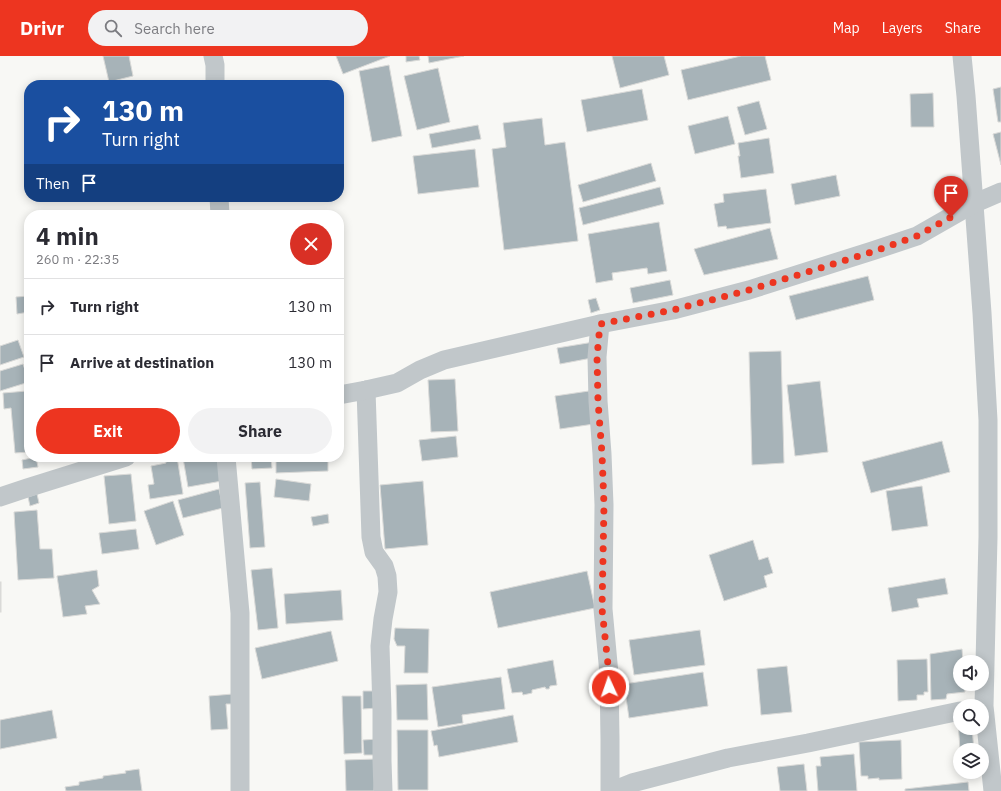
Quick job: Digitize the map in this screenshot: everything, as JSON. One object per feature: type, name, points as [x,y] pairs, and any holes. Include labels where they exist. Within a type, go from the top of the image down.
[{"type":"street","points":[[213,56],[215,80]]},
{"type":"street","points":[[962,56],[982,313],[994,535],[983,699]]},
{"type":"street","points":[[344,394],[397,383],[420,370],[444,360],[600,324],[673,310],[749,290],[872,252],[917,236],[973,204],[1001,192]]},
{"type":"street","points":[[600,324],[597,357],[604,505],[602,609],[609,674],[611,791],[632,783],[728,758],[953,712]]},
{"type":"street","points":[[366,390],[371,537],[374,552],[384,566],[387,576],[388,592],[380,646],[383,791]]},
{"type":"street","points":[[0,497],[110,462]]},
{"type":"street","points":[[226,462],[240,613],[240,791]]},
{"type":"street","points":[[989,717],[994,727],[992,791]]},
{"type":"building","points":[[103,56],[129,56],[133,76],[117,80],[109,80]]},
{"type":"building","points":[[336,56],[390,56],[343,74]]},
{"type":"building","points":[[406,56],[419,56],[420,60],[406,62]]},
{"type":"building","points":[[428,56],[464,56],[429,63]]},
{"type":"building","points":[[612,56],[664,56],[669,75],[620,88]]},
{"type":"building","points":[[741,56],[765,56],[771,80],[688,100],[681,70]]},
{"type":"building","points":[[389,65],[402,136],[372,142],[359,71]]},
{"type":"building","points":[[438,68],[450,122],[417,130],[404,76]]},
{"type":"building","points":[[1001,87],[1001,122],[998,122],[993,89]]},
{"type":"building","points":[[642,89],[648,120],[587,132],[581,100]]},
{"type":"building","points":[[933,93],[934,127],[911,127],[910,94]]},
{"type":"building","points":[[759,101],[767,129],[745,135],[737,107]]},
{"type":"building","points":[[728,116],[735,144],[695,154],[688,126]]},
{"type":"building","points":[[542,118],[545,145],[565,142],[578,241],[504,250],[492,149],[506,147],[503,123]]},
{"type":"building","points":[[478,125],[481,139],[432,148],[429,134]]},
{"type":"building","points":[[1001,132],[1001,165],[993,134]]},
{"type":"building","points":[[769,138],[774,173],[741,178],[738,143]]},
{"type":"building","points":[[475,149],[479,187],[418,194],[413,156]]},
{"type":"building","points":[[651,163],[656,181],[583,202],[578,185]]},
{"type":"building","points":[[836,175],[840,196],[795,205],[791,184]]},
{"type":"building","points":[[660,187],[664,204],[583,225],[579,208]]},
{"type":"building","points":[[766,189],[771,223],[727,229],[726,226],[718,227],[714,204],[724,202],[723,194]]},
{"type":"building","points":[[659,222],[667,271],[648,274],[647,268],[612,273],[613,280],[596,283],[588,234]]},
{"type":"building","points":[[770,228],[778,259],[704,275],[694,249]]},
{"type":"building","points":[[868,276],[874,300],[796,320],[789,296]]},
{"type":"building","points":[[670,280],[673,295],[633,303],[630,288]]},
{"type":"building","points":[[24,296],[24,313],[17,314],[16,297]]},
{"type":"building","points":[[596,298],[600,310],[591,313],[588,300]]},
{"type":"building","points":[[18,340],[24,357],[0,365],[0,346]]},
{"type":"building","points":[[594,342],[597,357],[560,364],[557,348]]},
{"type":"building","points":[[781,351],[784,463],[752,465],[749,352]]},
{"type":"building","points":[[23,364],[24,384],[0,391],[0,371]]},
{"type":"building","points":[[455,379],[458,431],[431,432],[428,380]]},
{"type":"building","points":[[820,381],[828,452],[795,456],[787,385]]},
{"type":"building","points":[[24,391],[24,452],[15,453],[11,408],[4,409],[3,393]]},
{"type":"building","points":[[589,391],[594,424],[560,429],[555,396]]},
{"type":"building","points":[[456,436],[458,457],[422,461],[419,440]]},
{"type":"building","points":[[942,441],[950,472],[871,493],[862,462]]},
{"type":"building","points":[[22,460],[24,460],[24,462],[37,462],[38,467],[23,469]]},
{"type":"building","points":[[178,462],[183,494],[150,499],[148,485],[154,484],[151,466]]},
{"type":"building","points":[[184,462],[219,462],[222,481],[188,487]]},
{"type":"building","points":[[251,462],[271,462],[272,468],[252,469]]},
{"type":"building","points":[[276,462],[328,462],[328,471],[276,473]]},
{"type":"building","points":[[131,474],[136,521],[109,524],[104,476]]},
{"type":"building","points":[[276,479],[311,484],[309,501],[274,497]]},
{"type":"building","points":[[423,481],[428,545],[385,549],[380,485]]},
{"type":"building","points":[[260,482],[265,547],[250,548],[245,483]]},
{"type":"building","points":[[922,486],[928,526],[892,531],[886,491]]},
{"type":"building","points":[[219,489],[223,508],[183,518],[178,500]]},
{"type":"building","points":[[37,494],[39,503],[30,506],[28,497]]},
{"type":"building","points":[[173,501],[184,535],[156,545],[144,511]]},
{"type":"building","points":[[37,510],[40,549],[52,549],[54,578],[18,580],[14,512]]},
{"type":"building","points":[[328,514],[329,523],[313,526],[311,517]]},
{"type":"building","points":[[136,529],[139,549],[102,554],[99,533]]},
{"type":"building","points":[[753,540],[759,560],[768,557],[773,573],[764,576],[767,587],[724,601],[709,555]]},
{"type":"building","points":[[272,568],[278,628],[258,630],[251,570]]},
{"type":"building","points":[[97,570],[99,586],[92,590],[100,604],[85,606],[87,614],[63,617],[57,576]]},
{"type":"building","points":[[587,571],[595,608],[498,628],[490,592]]},
{"type":"building","points":[[945,578],[948,594],[917,599],[919,607],[892,612],[888,588]]},
{"type":"building","points":[[1,582],[1,612],[0,612]]},
{"type":"building","points":[[341,590],[343,620],[286,624],[284,594]]},
{"type":"building","points":[[395,628],[429,629],[428,673],[404,673],[405,646],[397,646],[394,639]]},
{"type":"building","points":[[700,630],[705,665],[634,675],[629,640]]},
{"type":"building","points":[[331,631],[338,661],[262,679],[255,648]]},
{"type":"building","points":[[962,649],[962,655],[953,655],[953,691],[965,692],[947,694],[946,699],[931,700],[930,654]]},
{"type":"building","points":[[927,659],[928,692],[924,692],[924,695],[917,695],[917,700],[898,701],[897,660]]},
{"type":"building","points":[[553,660],[557,685],[550,686],[549,689],[546,689],[545,687],[532,690],[532,693],[523,695],[522,692],[512,693],[507,669]]},
{"type":"building","points":[[787,666],[792,712],[761,715],[757,669]]},
{"type":"building","points":[[703,672],[708,706],[629,718],[624,684]]},
{"type":"building","points":[[501,677],[505,709],[462,715],[463,723],[438,727],[432,687]]},
{"type":"building","points":[[427,684],[428,720],[397,720],[396,685]]},
{"type":"building","points":[[363,691],[377,691],[377,708],[363,709]]},
{"type":"building","points":[[233,694],[233,704],[226,704],[228,729],[211,730],[209,696]]},
{"type":"building","points":[[342,696],[361,696],[362,753],[344,754]]},
{"type":"building","points":[[52,710],[57,738],[0,749],[0,720]]},
{"type":"building","points":[[513,715],[518,742],[439,757],[437,745],[434,746],[431,731]]},
{"type":"building","points":[[397,730],[428,730],[428,790],[398,790]]},
{"type":"building","points":[[959,735],[973,735],[973,743],[960,743]]},
{"type":"building","points":[[378,739],[378,755],[364,755],[363,740]]},
{"type":"building","points":[[901,740],[902,779],[879,780],[879,778],[868,779],[868,776],[861,776],[859,742]]},
{"type":"building","points":[[854,754],[857,791],[818,791],[816,766],[821,766],[820,757]]},
{"type":"building","points":[[376,759],[374,791],[346,791],[345,760]]},
{"type":"building","points":[[804,764],[807,791],[780,791],[777,767]]},
{"type":"building","points":[[139,769],[142,791],[66,791],[65,787],[79,785],[79,782]]},
{"type":"building","points":[[968,782],[969,791],[905,791],[905,789]]},
{"type":"route","points":[[609,687],[602,609],[604,505],[597,357],[600,324],[673,310],[749,290],[872,252],[917,236],[951,217]]}]
